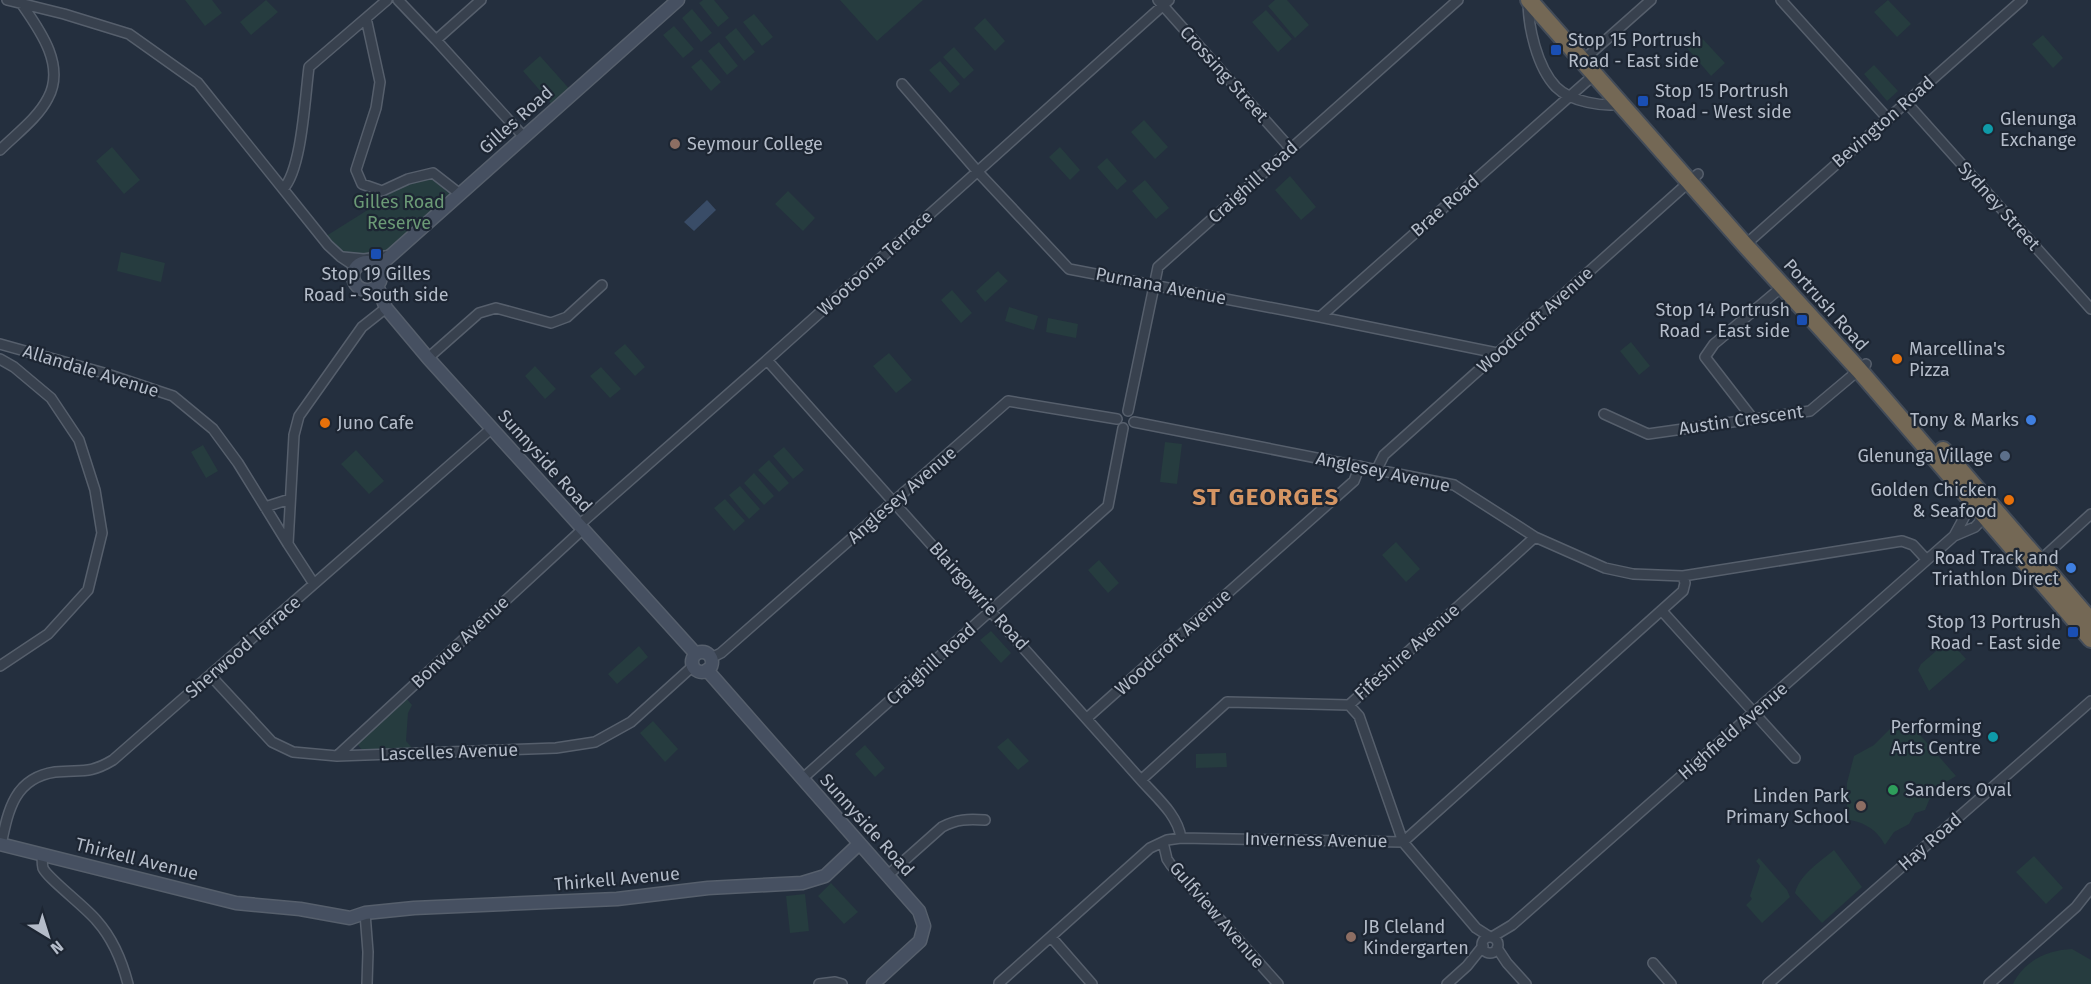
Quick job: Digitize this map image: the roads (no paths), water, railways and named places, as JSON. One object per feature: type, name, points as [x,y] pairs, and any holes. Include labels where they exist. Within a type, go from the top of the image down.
[{"type":"highway","name":"Portrush Road","points":[[1528,0],[1622,104],[1694,178]]},
{"type":"highway","name":"Portrush Road","points":[[1542,0],[1694,178],[1988,511],[2091,639]]},
{"type":"highway","name":"Portrush Road","points":[[1749,241],[1783,286],[1862,367],[1970,498],[1988,511]]},
{"type":"highway","name":"Portrush Road","points":[[2034,566],[2091,621]]},
{"type":"street","points":[[7,0],[64,14],[129,34],[198,83],[328,245],[356,267]]},
{"type":"street","points":[[284,189],[291,180],[297,153],[309,68],[387,0]]},
{"type":"street","points":[[398,0],[524,137]]},
{"type":"street","points":[[436,40],[481,0]]},
{"type":"street","name":"Craighill Road","points":[[1128,411],[1158,267],[1458,0]]},
{"type":"street","points":[[1528,0],[1529,24],[1544,68],[1558,89],[1584,101],[1610,106],[1622,104]]},
{"type":"street","points":[[1590,54],[1652,0]]},
{"type":"street","points":[[1781,0],[1888,119]]},
{"type":"street","name":"Bevington Road","points":[[1749,241],[2022,0]]},
{"type":"street","name":"Gilles Road","points":[[378,267],[675,1]]},
{"type":"street","name":"Crossing Street","points":[[1164,2],[1290,148]]},
{"type":"street","name":"Wootoona Terrace","points":[[581,527],[978,172],[1164,2]]},
{"type":"street","points":[[0,150],[34,116],[48,98],[54,80],[50,54],[43,34],[21,3]]},
{"type":"street","points":[[366,18],[380,82],[376,108],[356,170],[362,184],[382,191],[408,179],[433,172],[460,194]]},
{"type":"street","name":"Brae Road","points":[[1320,317],[1595,74]]},
{"type":"street","name":"Purnana Avenue","points":[[902,84],[978,172],[1069,269],[1497,353]]},
{"type":"street","name":"Sydney Street","points":[[1906,102],[2091,309]]},
{"type":"street","name":"Woodcroft Avenue","points":[[1377,469],[1384,455],[1694,178]]},
{"type":"street","points":[[341,257],[364,259],[392,255]]},
{"type":"street","points":[[367,262],[378,267],[381,275],[377,285],[368,289],[357,286],[353,275],[356,267],[367,262]]},
{"type":"street","name":"Sunnyside Road","points":[[377,285],[386,308],[428,358],[581,527],[694,660]]},
{"type":"street","points":[[428,358],[479,313],[496,308],[551,323],[567,317],[602,285]]},
{"type":"street","points":[[1753,419],[1706,357],[1714,344],[1783,286]]},
{"type":"street","points":[[288,544],[294,435],[299,416],[362,327],[386,308]]},
{"type":"street","name":"Allandale Avenue","points":[[0,344],[104,373],[173,396],[213,429],[238,463],[314,584]]},
{"type":"street","points":[[0,359],[14,367],[51,398],[79,440],[95,490],[102,532],[88,590],[48,634],[0,666]]},
{"type":"street","name":"Blairgowrie Road","points":[[767,360],[1142,780],[1174,819],[1179,827],[1181,838]]},
{"type":"street","name":"Austin Crescent","points":[[1604,414],[1648,434],[1810,411],[1862,367]]},
{"type":"street","name":"Anglesey Avenue","points":[[709,664],[1008,401],[1117,419]]},
{"type":"street","points":[[1128,411],[1134,417],[1134,422],[1129,428],[1123,428],[1118,425],[1117,419],[1120,413],[1128,411]]},
{"type":"street","name":"Anglesey Avenue","points":[[1134,422],[1454,485],[1534,537],[1605,568],[1633,574],[1683,576],[1902,541],[1913,545],[1926,559]]},
{"type":"street","name":"Craighill Road","points":[[802,779],[1108,506],[1123,428]]},
{"type":"street","name":"Sherwood Terrace","points":[[1,845],[8,810],[20,790],[28,783],[54,772],[86,772],[100,768],[113,760],[491,429]]},
{"type":"street","name":"Woodcroft Avenue","points":[[1088,718],[1354,482],[1360,466]]},
{"type":"street","name":"Highfield Avenue","points":[[1954,536],[1966,514],[1970,498]]},
{"type":"street","points":[[265,507],[290,499]]},
{"type":"street","name":"Highfield Avenue","points":[[1447,984],[1926,559],[1954,536],[1975,527],[1988,511]]},
{"type":"street","points":[[2034,566],[2091,514]]},
{"type":"street","name":"Bonvue Avenue","points":[[337,756],[581,527]]},
{"type":"street","name":"Fifeshire Avenue","points":[[1142,780],[1227,702],[1349,705],[1534,537]]},
{"type":"street","name":"Inverness Avenue","points":[[999,983],[1150,848],[1163,842],[1181,838],[1403,842],[1662,611],[1683,591],[1683,576]]},
{"type":"street","points":[[1662,611],[1795,758]]},
{"type":"street","points":[[694,660],[698,670],[709,664]]},
{"type":"street","name":"Lascelles Avenue","points":[[211,676],[272,742],[293,752],[337,756],[556,748],[595,742],[631,722],[694,660]]},
{"type":"street","name":"Sunnyside Road","points":[[709,664],[802,779],[919,911],[924,926],[920,941],[873,984]]},
{"type":"street","name":"Hay Road","points":[[1768,984],[2091,701]]},
{"type":"street","points":[[1349,705],[1359,716],[1403,842],[1526,984]]},
{"type":"street","points":[[888,875],[942,827],[958,820],[985,820]]},
{"type":"street","name":"Gulfview Avenue","points":[[1163,842],[1167,859],[1171,865],[1278,984]]},
{"type":"street","name":"Thirkell Avenue","points":[[1,845],[236,903],[300,909],[338,908],[365,913],[414,908],[617,899],[708,888],[802,883],[825,876],[859,844]]},
{"type":"street","points":[[43,854],[42,861],[46,873],[83,905],[109,936],[121,961],[128,984]]},
{"type":"street","points":[[1989,984],[2076,907],[2091,888]]},
{"type":"street","points":[[365,913],[368,952],[367,984]]},
{"type":"street","points":[[1051,938],[1092,984]]},
{"type":"street","points":[[1653,963],[1671,984]]},
{"type":"street","points":[[819,984],[835,982],[842,984]]},
{"type":"water","points":[[707,200],[716,210],[694,231],[684,222]]},
{"type":"place","name":"Stop 15 Portrush Road - East side","points":[[1556,50]]},
{"type":"place","name":"Stop 15 Portrush Road - West side","points":[[1643,101]]},
{"type":"place","name":"Glenunga Exchange","points":[[1988,129]]},
{"type":"place","name":"Seymour College","points":[[675,144]]},
{"type":"place","name":"Stop 19 Gilles Road - South side","points":[[376,254]]},
{"type":"place","name":"Stop 14 Portrush Road - East side","points":[[1802,320]]},
{"type":"place","name":"Marcellina's Pizza","points":[[1897,359]]},
{"type":"place","name":"Tony & Marks","points":[[2031,420]]},
{"type":"place","name":"Juno Cafe","points":[[325,423]]},
{"type":"place","name":"Glenunga Village","points":[[2005,456]]},
{"type":"place","name":"Golden Chicken & Seafood","points":[[2009,500]]},
{"type":"place","name":"Road Track and Triathlon Direct","points":[[2071,568]]},
{"type":"place","name":"Stop 13 Portrush Road - East side","points":[[2073,632]]},
{"type":"place","name":"Performing Arts Centre","points":[[1993,737]]},
{"type":"place","name":"Sanders Oval","points":[[1893,790]]},
{"type":"place","name":"Linden Park Primary School","points":[[1861,806]]},
{"type":"place","name":"JB Cleland Kindergarten","points":[[1351,937]]},
{"type":"district","name":"ST GEORGES","points":[[1266,497]]},
{"type":"park label","name":"Gilles Road Reserve","points":[[399,212]]}]
